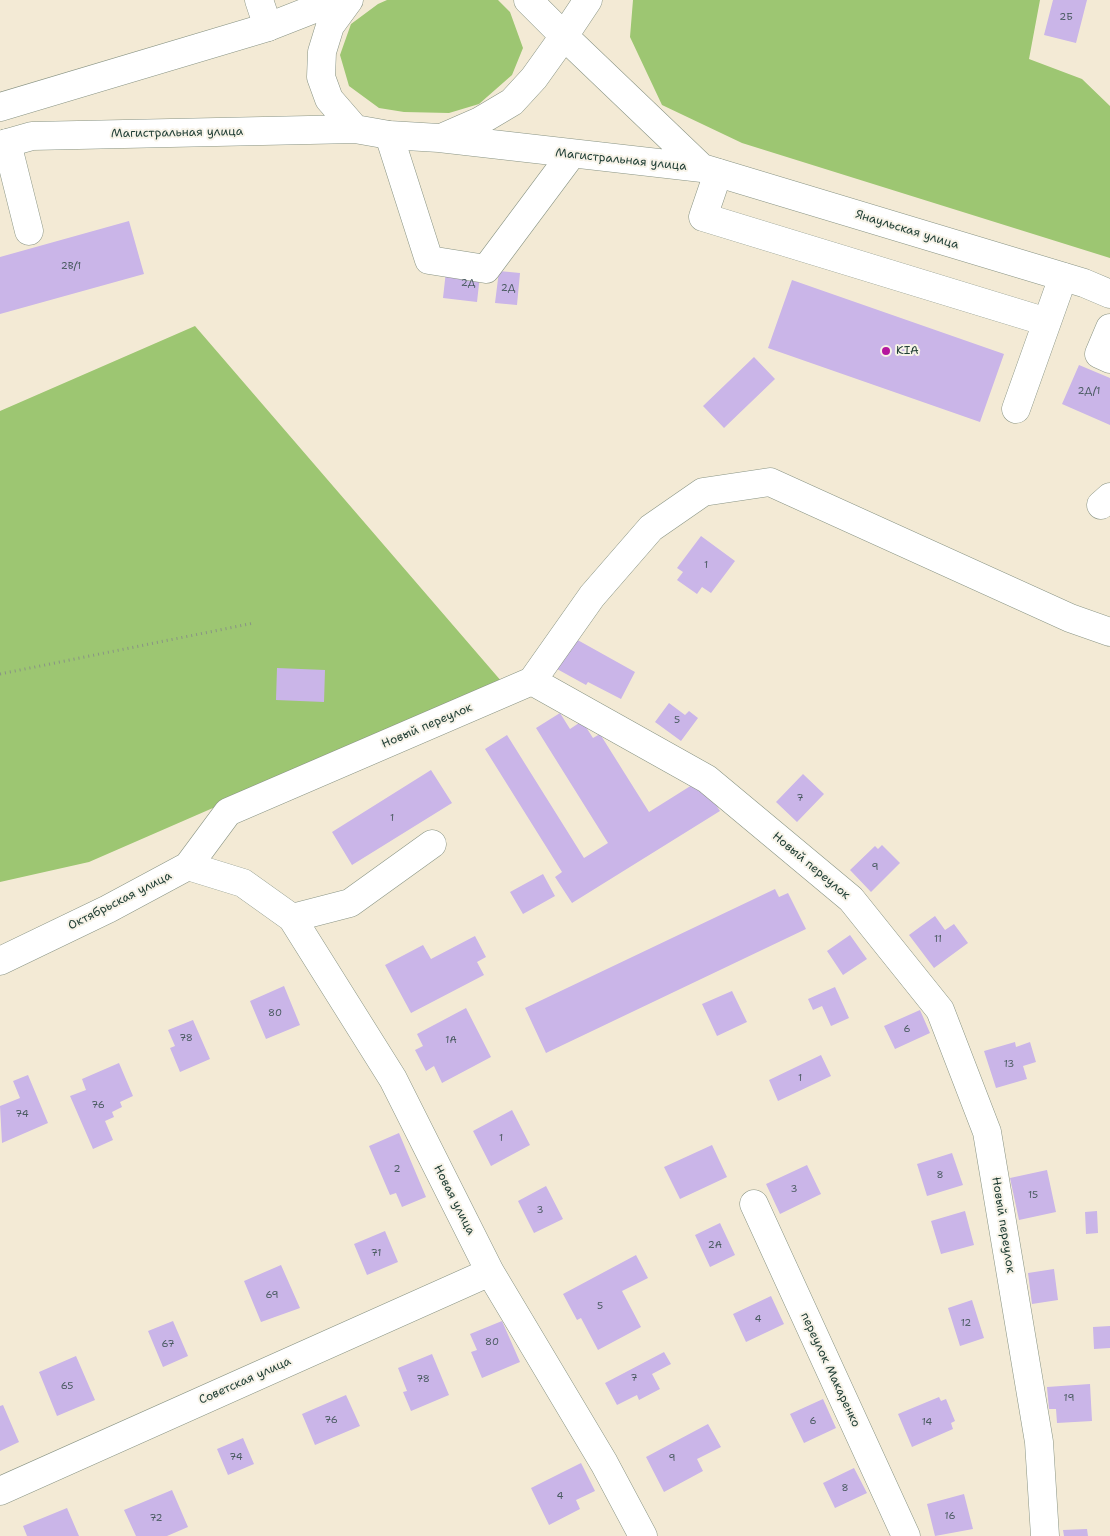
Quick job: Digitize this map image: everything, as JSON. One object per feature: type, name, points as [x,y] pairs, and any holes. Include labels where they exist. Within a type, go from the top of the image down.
[{"type":"street","points":[[259,0],[268,27]]},
{"type":"street","points":[[0,107],[268,27],[337,0]]},
{"type":"street","points":[[349,0],[330,26],[322,52],[321,77],[329,99],[355,129]]},
{"type":"street","name":"Магистральная улица","points":[[528,0],[564,36],[710,170]]},
{"type":"street","points":[[564,36],[588,0]]},
{"type":"street","name":"Магистральная улица","points":[[439,138],[480,121],[512,102],[534,78],[564,36]]},
{"type":"street","name":"Магистральная улица","points":[[3,144],[32,136],[355,129],[389,135],[439,138],[710,170]]},
{"type":"street","points":[[389,135],[429,260],[486,269],[571,155]]},
{"type":"street","points":[[3,144],[29,231]]},
{"type":"street","points":[[710,170],[703,217],[1047,322]]},
{"type":"street","name":"Янаульская улица","points":[[710,170],[1064,277],[1110,294]]},
{"type":"street","points":[[1016,409],[1064,277]]},
{"type":"street","points":[[1110,328],[1099,354],[1110,359]]},
{"type":"street","points":[[532,682],[592,596],[651,528],[703,492],[770,482],[1070,618],[1110,632]]},
{"type":"street","name":"Новый переулок","points":[[188,866],[228,812],[532,682],[707,779],[851,899],[940,1010],[987,1132],[1039,1442],[1045,1536]]},
{"type":"street","points":[[292,918],[350,903],[432,844]]},
{"type":"street","name":"Новая улица","points":[[188,866],[243,883],[292,918],[393,1079],[490,1272],[604,1463],[643,1536]]},
{"type":"street","name":"Октябрьская улица","points":[[0,961],[108,909],[188,866]]},
{"type":"street","name":"переулок Макаренко","points":[[754,1204],[906,1536]]},
{"type":"street","name":"Советская улица","points":[[0,1491],[490,1272]]},
{"type":"path","points":[[0,674],[254,623]]},
{"type":"green space","points":[[387,0],[498,0],[510,12],[523,48],[512,75],[479,104],[449,113],[404,112],[379,108],[349,86],[340,55],[351,24],[378,4]]},
{"type":"green space","points":[[633,0],[1040,0],[1029,59],[1082,79],[1110,106],[1110,258],[742,143],[662,105],[630,37]]},
{"type":"green space","points":[[195,326],[502,682],[89,862],[0,882],[0,411]]},
{"type":"building","points":[[1053,0],[1087,0],[1076,43],[1044,35]]},
{"type":"building","points":[[129,221],[144,274],[0,314],[0,257]]},
{"type":"building","points":[[448,253],[482,257],[477,302],[443,298]]},
{"type":"building","points":[[499,271],[520,273],[517,305],[495,303]]},
{"type":"building","name":"KIA","points":[[792,280],[1004,354],[980,422],[768,348]]},
{"type":"building","points":[[754,357],[775,379],[724,428],[703,406]]},
{"type":"building","points":[[1079,365],[1110,378],[1110,425],[1062,404]]},
{"type":"building","points":[[701,536],[735,561],[711,593],[702,587],[697,594],[677,580],[683,572],[677,568]]},
{"type":"building","points":[[574,638],[635,672],[621,699],[588,682],[586,685],[557,669]]},
{"type":"building","points":[[277,668],[325,670],[324,702],[276,700]]},
{"type":"building","points":[[669,703],[685,715],[689,711],[698,718],[681,741],[655,722]]},
{"type":"building","points":[[560,713],[570,729],[582,721],[593,738],[600,734],[649,812],[700,780],[720,811],[572,903],[555,877],[562,872],[485,749],[507,735],[584,858],[608,843],[536,728]]},
{"type":"building","points":[[431,770],[452,803],[352,865],[332,832]]},
{"type":"building","points":[[803,774],[824,794],[797,822],[776,802]]},
{"type":"building","points":[[882,845],[900,863],[871,892],[850,870],[875,846],[878,849]]},
{"type":"building","points":[[543,874],[555,896],[523,914],[510,892]]},
{"type":"building","points":[[775,889],[779,897],[788,893],[806,929],[546,1053],[525,1008]]},
{"type":"building","points":[[935,916],[945,930],[954,924],[968,943],[934,968],[909,935]]},
{"type":"building","points":[[850,935],[867,959],[843,975],[827,951]]},
{"type":"building","points":[[475,936],[486,957],[477,962],[484,975],[411,1013],[385,965],[423,945],[431,959]]},
{"type":"building","points":[[284,986],[300,1025],[266,1039],[250,1001]]},
{"type":"building","points":[[835,987],[849,1018],[831,1026],[822,1006],[813,1010],[808,999]]},
{"type":"building","points":[[732,991],[747,1022],[717,1036],[702,1004]]},
{"type":"building","points":[[466,1008],[491,1057],[442,1083],[434,1066],[426,1071],[415,1050],[423,1046],[417,1034]]},
{"type":"building","points":[[920,1010],[930,1033],[895,1049],[884,1026]]},
{"type":"building","points":[[193,1020],[210,1059],[180,1072],[170,1048],[175,1046],[168,1030]]},
{"type":"building","points":[[1015,1042],[1016,1047],[1030,1042],[1036,1062],[1023,1066],[1027,1079],[996,1088],[984,1051]]},
{"type":"building","points":[[821,1055],[831,1076],[778,1101],[769,1080]]},
{"type":"building","points":[[119,1063],[133,1096],[120,1102],[122,1107],[112,1112],[114,1117],[105,1121],[113,1140],[93,1149],[70,1096],[86,1090],[82,1079]]},
{"type":"building","points":[[28,1075],[48,1123],[2,1143],[0,1106],[20,1098],[13,1081]]},
{"type":"building","points":[[512,1110],[530,1145],[491,1166],[473,1131]]},
{"type":"building","points":[[399,1133],[426,1197],[402,1207],[396,1193],[390,1195],[369,1146]]},
{"type":"building","points":[[712,1145],[727,1177],[680,1199],[664,1167]]},
{"type":"building","points":[[952,1153],[963,1185],[927,1196],[917,1164]]},
{"type":"building","points":[[807,1165],[821,1194],[780,1214],[766,1184]]},
{"type":"building","points":[[1047,1170],[1056,1212],[1019,1220],[1010,1178]]},
{"type":"building","points":[[546,1186],[563,1219],[534,1233],[518,1201]]},
{"type":"building","points":[[965,1211],[974,1245],[941,1254],[931,1221]]},
{"type":"building","points":[[1097,1211],[1098,1233],[1086,1234],[1085,1212]]},
{"type":"building","points":[[720,1223],[735,1255],[710,1267],[695,1235]]},
{"type":"building","points":[[385,1231],[398,1262],[367,1275],[354,1244]]},
{"type":"building","points":[[636,1255],[648,1278],[622,1291],[641,1327],[598,1350],[581,1318],[577,1320],[563,1294]]},
{"type":"building","points":[[281,1265],[300,1308],[261,1322],[244,1281]]},
{"type":"building","points":[[1054,1269],[1058,1300],[1032,1304],[1028,1273]]},
{"type":"building","points":[[771,1296],[784,1324],[746,1342],[733,1314]]},
{"type":"building","points":[[972,1300],[984,1338],[960,1346],[948,1308]]},
{"type":"building","points":[[173,1321],[188,1356],[163,1367],[148,1331]]},
{"type":"building","points":[[502,1321],[520,1362],[482,1378],[471,1352],[477,1350],[470,1334]]},
{"type":"building","points":[[1110,1326],[1110,1348],[1094,1349],[1093,1327]]},
{"type":"building","points":[[664,1352],[671,1364],[652,1374],[660,1389],[639,1400],[637,1395],[617,1405],[605,1383]]},
{"type":"building","points":[[432,1354],[449,1395],[411,1411],[403,1392],[407,1391],[398,1368]]},
{"type":"building","points":[[76,1356],[95,1400],[57,1416],[39,1372]]},
{"type":"building","points":[[1090,1384],[1092,1421],[1057,1423],[1056,1409],[1049,1409],[1047,1387]]},
{"type":"building","points":[[346,1395],[360,1426],[315,1445],[302,1414]]},
{"type":"building","points":[[939,1397],[941,1401],[946,1399],[955,1421],[951,1423],[953,1429],[912,1447],[898,1414]]},
{"type":"building","points":[[823,1399],[836,1428],[804,1443],[790,1414]]},
{"type":"building","points":[[3,1405],[19,1442],[0,1451],[0,1406]]},
{"type":"building","points":[[708,1424],[721,1447],[697,1459],[703,1471],[664,1492],[646,1457]]},
{"type":"building","points":[[243,1438],[254,1464],[228,1475],[217,1449]]},
{"type":"building","points":[[581,1463],[595,1491],[576,1500],[580,1509],[549,1525],[531,1488]]},
{"type":"building","points":[[854,1468],[867,1493],[835,1508],[823,1483]]},
{"type":"building","points":[[172,1490],[188,1527],[167,1536],[136,1536],[124,1510]]},
{"type":"building","points":[[964,1494],[973,1529],[935,1536],[927,1504]]},
{"type":"building","points":[[67,1508],[79,1536],[27,1536],[23,1526]]},
{"type":"building","points":[[1087,1529],[1088,1536],[1064,1536],[1063,1530]]},
{"type":"place","name":"KIA","points":[[886,351]]}]
